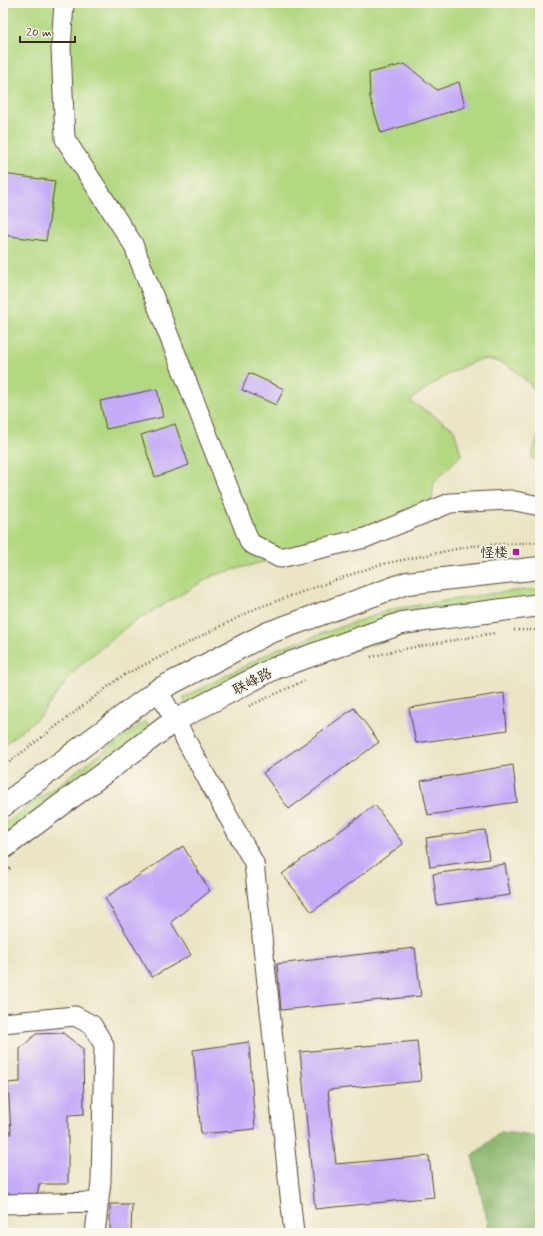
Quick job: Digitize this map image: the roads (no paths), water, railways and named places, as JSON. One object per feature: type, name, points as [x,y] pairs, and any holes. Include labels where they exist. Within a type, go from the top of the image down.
[{"type":"main road","points":[[3,806],[158,690],[268,633],[407,584],[540,568]]},
{"type":"main road","name":"联峰路","points":[[9,856],[174,721],[273,669],[402,623],[540,604]]},
{"type":"lane","points":[[64,3],[61,47],[65,139],[133,244],[250,543],[280,558],[365,538],[450,503],[510,500],[540,506]]},
{"type":"lane","points":[[158,690],[254,863],[294,1233]]},
{"type":"lane","points":[[3,1024],[75,1016],[92,1025],[104,1045],[101,1182],[95,1233]]},
{"type":"lane","points":[[3,1204],[99,1202]]},
{"type":"place","name":"怪楼","points":[[516,552]]}]
